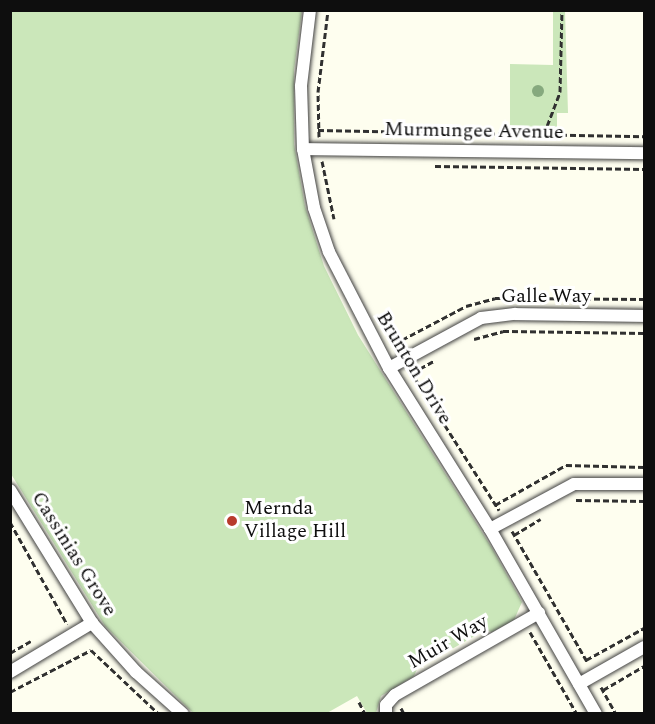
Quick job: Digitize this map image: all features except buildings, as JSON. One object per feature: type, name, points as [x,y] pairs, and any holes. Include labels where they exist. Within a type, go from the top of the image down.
[{"type":"street","name":"Brunton Drive","points":[[310,10],[301,86],[303,149],[314,208],[328,252],[389,368],[490,529],[596,714]]},
{"type":"street","name":"Murmungee Avenue","points":[[303,149],[645,153]]},
{"type":"street","name":"Galle Way","points":[[389,368],[464,326],[498,315],[645,316]]},
{"type":"street","points":[[490,529],[574,484],[645,484]]},
{"type":"street","name":"Cassinias Grove","points":[[10,489],[92,623],[136,672],[183,714]]},
{"type":"street","name":"Muir Way","points":[[386,714],[386,705],[395,695],[539,613]]},
{"type":"street","points":[[10,672],[75,636],[92,623]]},
{"type":"street","points":[[579,684],[645,647]]},
{"type":"path","points":[[328,10],[318,92],[318,130],[319,148],[336,230]]},
{"type":"path","points":[[544,134],[560,92],[562,10]]},
{"type":"path","points":[[318,130],[645,136]]},
{"type":"path","points":[[323,164],[334,165]]},
{"type":"path","points":[[430,166],[645,169]]},
{"type":"path","points":[[464,345],[503,331],[645,333]]},
{"type":"path","points":[[388,335],[506,519],[616,714]]},
{"type":"path","points":[[412,373],[443,356]]},
{"type":"path","points":[[574,500],[645,501]]},
{"type":"path","points":[[514,535],[544,517]]},
{"type":"path","points":[[10,522],[75,636]]},
{"type":"path","points":[[524,621],[577,714]]},
{"type":"path","points":[[586,660],[645,628]]},
{"type":"path","points":[[10,692],[91,650],[159,714]]},
{"type":"path","points":[[603,690],[645,666]]},
{"type":"path","points":[[359,702],[365,714]]},
{"type":"path","points":[[401,708],[404,714]]},
{"type":"green space","points":[[10,11],[302,11],[294,70],[294,144],[305,206],[324,266],[358,335],[492,548],[522,602],[514,620],[492,632],[485,630],[417,669],[414,676],[381,696],[376,713],[367,713],[357,696],[327,713],[193,713],[105,626],[11,474]]},
{"type":"green space","points":[[553,11],[565,11],[568,113],[557,113],[557,132],[510,131],[510,64],[553,65]]},
{"type":"place","name":"Mernda Village Hill","points":[[232,521]]}]
